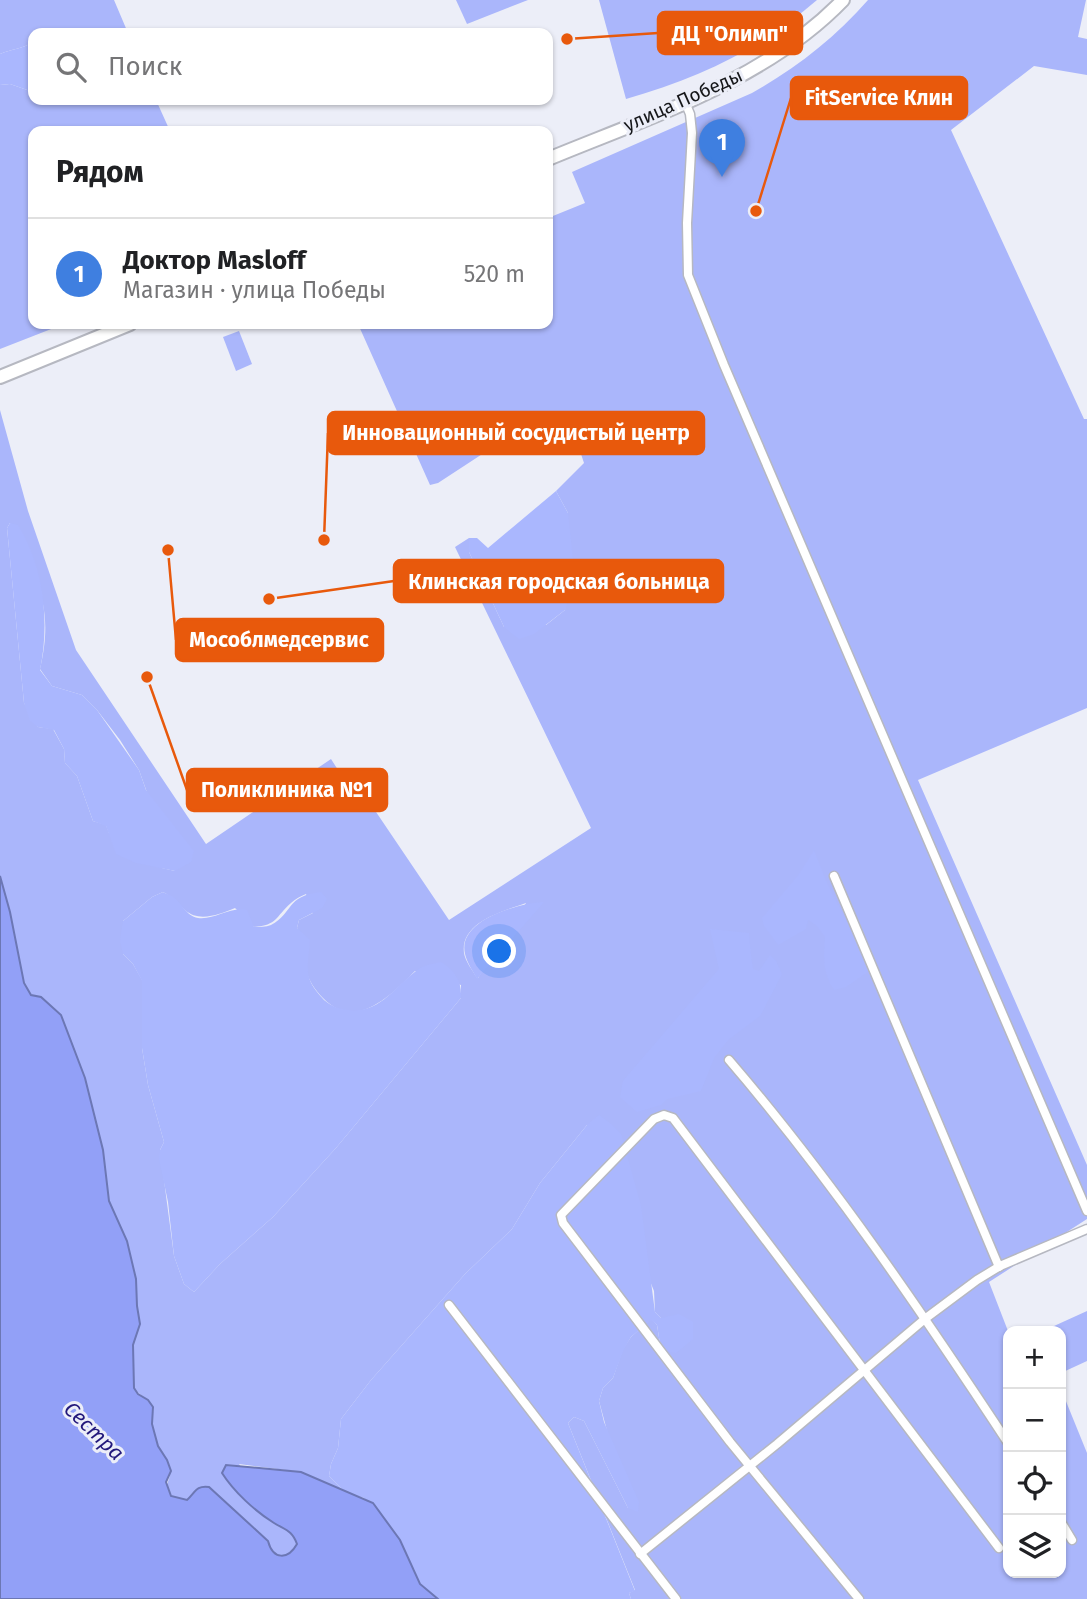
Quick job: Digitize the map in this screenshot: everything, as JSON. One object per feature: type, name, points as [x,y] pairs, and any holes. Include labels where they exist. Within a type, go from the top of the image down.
[{"type":"street","name":"улица Победы","points":[[553,157],[685,102],[742,74],[813,28],[843,0]]},
{"type":"street","points":[[685,102],[690,114],[692,133],[687,223],[688,275],[735,391],[1087,1211]]},
{"type":"street","points":[[0,377],[118,329]]},
{"type":"street","points":[[834,876],[999,1267]]},
{"type":"street","points":[[729,1060],[811,1160],[926,1318],[1003,1435]]},
{"type":"street","points":[[859,1599],[749,1466],[563,1223],[561,1215],[653,1119],[664,1115],[673,1118],[999,1548]]},
{"type":"street","points":[[640,1554],[926,1318],[999,1267],[1087,1229]]},
{"type":"street","points":[[449,1304],[676,1599]]},
{"type":"street","points":[[1066,1530],[1072,1540]]},
{"type":"shaded area","points":[[0,0],[114,0],[126,28],[28,28],[28,44],[0,54]]},
{"type":"shaded area","points":[[456,0],[528,0],[467,24]]},
{"type":"shaded area","points":[[599,0],[817,0],[773,34],[727,60],[678,82],[626,99]]},
{"type":"shaded area","points":[[868,0],[1086,0],[1078,37],[1087,39],[1087,75],[1034,66],[951,130],[1084,419],[1087,419],[1087,708],[918,780],[1087,1165],[1087,1219],[989,1282],[1006,1326],[1003,1326],[1003,1578],[1066,1578],[1066,1401],[1087,1453],[1087,1599],[631,1599],[629,1593],[635,1590],[568,1423],[574,1417],[584,1421],[628,1508],[599,1401],[603,1388],[613,1378],[623,1349],[631,1337],[651,1319],[657,1325],[661,1350],[661,1318],[655,1312],[654,1291],[587,1125],[540,1183],[512,1229],[465,1274],[371,1380],[341,1419],[338,1448],[329,1476],[345,1492],[301,1472],[239,1464],[282,1526],[294,1536],[297,1544],[293,1549],[285,1555],[277,1555],[268,1541],[209,1488],[198,1489],[187,1500],[171,1496],[167,1485],[170,1467],[156,1441],[152,1422],[153,1408],[134,1388],[133,1345],[140,1324],[136,1279],[109,1201],[103,1150],[85,1078],[24,983],[0,876],[0,410],[28,511],[76,650],[206,844],[331,759],[340,773],[347,769],[449,920],[591,828],[455,547],[469,538],[469,552],[504,627],[546,625],[565,610],[568,513],[556,491],[584,463],[570,421],[490,449],[438,483],[430,485],[360,329],[553,329],[553,216],[585,203],[572,172],[752,93],[814,51]],"holes":[[[10,523],[40,593],[45,627],[40,669],[52,686],[82,695],[120,740],[139,770],[175,871],[162,868],[109,833],[106,825],[93,821],[77,776],[65,763],[64,749],[53,729],[38,727],[24,703],[7,528]],[[163,892],[191,914],[203,917],[235,908],[254,927],[276,920],[293,902],[306,894],[313,913],[299,920],[297,928],[303,943],[307,974],[323,998],[335,1008],[348,1012],[360,1011],[384,999],[415,971],[461,985],[461,998],[336,1148],[273,1217],[220,1264],[194,1292],[184,1284],[174,1256],[160,1150],[164,1142],[148,1085],[142,1048],[142,980],[133,964],[123,954],[123,921],[152,897]],[[526,903],[478,978],[467,963],[464,953],[469,933],[485,919]]]},
{"type":"shaded area","points":[[28,44],[28,90],[10,84],[0,85],[0,54]]},
{"type":"shaded area","points":[[10,84],[28,90],[28,105],[158,105],[168,126],[28,126],[28,329],[51,329],[0,349],[0,85]]},
{"type":"shaded area","points":[[239,331],[252,364],[236,371],[223,337]]},
{"type":"shaded area","points":[[556,491],[568,513],[575,578],[565,610],[534,634],[519,639],[504,627],[469,552],[469,538],[477,538],[488,548]]},
{"type":"shaded area","points":[[10,523],[18,525],[27,541],[43,595],[44,633],[40,670],[52,686],[82,695],[97,710],[139,770],[146,790],[194,851],[191,862],[175,871],[136,863],[116,854],[106,826],[93,821],[77,776],[65,763],[64,749],[54,730],[38,727],[30,721],[24,703],[7,528]]},
{"type":"shaded area","points":[[814,850],[869,971],[846,987],[834,990],[826,970],[825,937],[816,925],[808,920],[806,929],[778,945],[764,926],[762,918],[799,874]]},
{"type":"shaded area","points":[[163,892],[172,896],[190,915],[198,918],[247,910],[254,927],[265,927],[278,920],[301,897],[321,892],[327,899],[322,908],[299,920],[297,928],[310,940],[308,972],[312,985],[324,1000],[338,1008],[359,1010],[378,1004],[419,969],[441,962],[457,977],[461,992],[461,998],[336,1148],[273,1217],[220,1264],[194,1292],[184,1284],[174,1256],[168,1202],[159,1159],[164,1142],[148,1085],[142,1048],[142,981],[133,964],[123,954],[120,940],[123,921],[152,897]]},
{"type":"shaded area","points":[[544,902],[477,979],[465,954],[465,942],[470,932],[480,923],[506,910]]},
{"type":"shaded area","points":[[710,929],[749,933],[753,969],[759,971],[770,955],[782,974],[760,1016],[728,1040],[714,1058],[701,1091],[667,1099],[661,1105],[637,1112],[620,1097],[623,1081],[719,969]]},
{"type":"shaded area","points":[[599,1115],[621,1134],[641,1206],[655,1312],[661,1318],[679,1314],[693,1322],[693,1339],[676,1353],[661,1350],[657,1325],[651,1320],[631,1337],[613,1378],[603,1388],[599,1401],[604,1422],[639,1502],[638,1512],[628,1508],[584,1421],[574,1417],[568,1423],[635,1591],[629,1593],[631,1599],[438,1599],[420,1584],[414,1569],[364,1498],[345,1492],[329,1476],[338,1448],[341,1419],[371,1380],[465,1274],[512,1229],[540,1183],[587,1125]]},
{"type":"shaded area","points":[[1087,1311],[1087,1361],[1066,1371],[1066,1326],[1054,1326]]},
{"type":"water","name":"Сестра","points":[[0,876],[24,983],[31,995],[41,997],[61,1015],[85,1078],[103,1150],[109,1201],[127,1241],[136,1279],[140,1324],[133,1345],[134,1388],[153,1407],[152,1424],[158,1446],[171,1471],[166,1482],[171,1496],[187,1500],[198,1488],[209,1487],[268,1541],[273,1552],[281,1556],[289,1553],[297,1544],[293,1536],[252,1507],[222,1473],[226,1465],[301,1472],[373,1503],[400,1540],[420,1584],[438,1599],[0,1599]]},
{"type":"place","name":"ДЦ \"Олимп\"","points":[[567,39]]},
{"type":"place","name":"Доктор Masloff","points":[[722,177]]},
{"type":"place","name":"FitService Клин","points":[[756,211]]},
{"type":"place","name":"Инновационный сосудистый центр","points":[[324,540]]},
{"type":"place","name":"Мособлмедсервис","points":[[168,550]]},
{"type":"place","name":"Клинская городская больница","points":[[269,599]]},
{"type":"place","name":"Поликлиника №1","points":[[147,677]]}]
